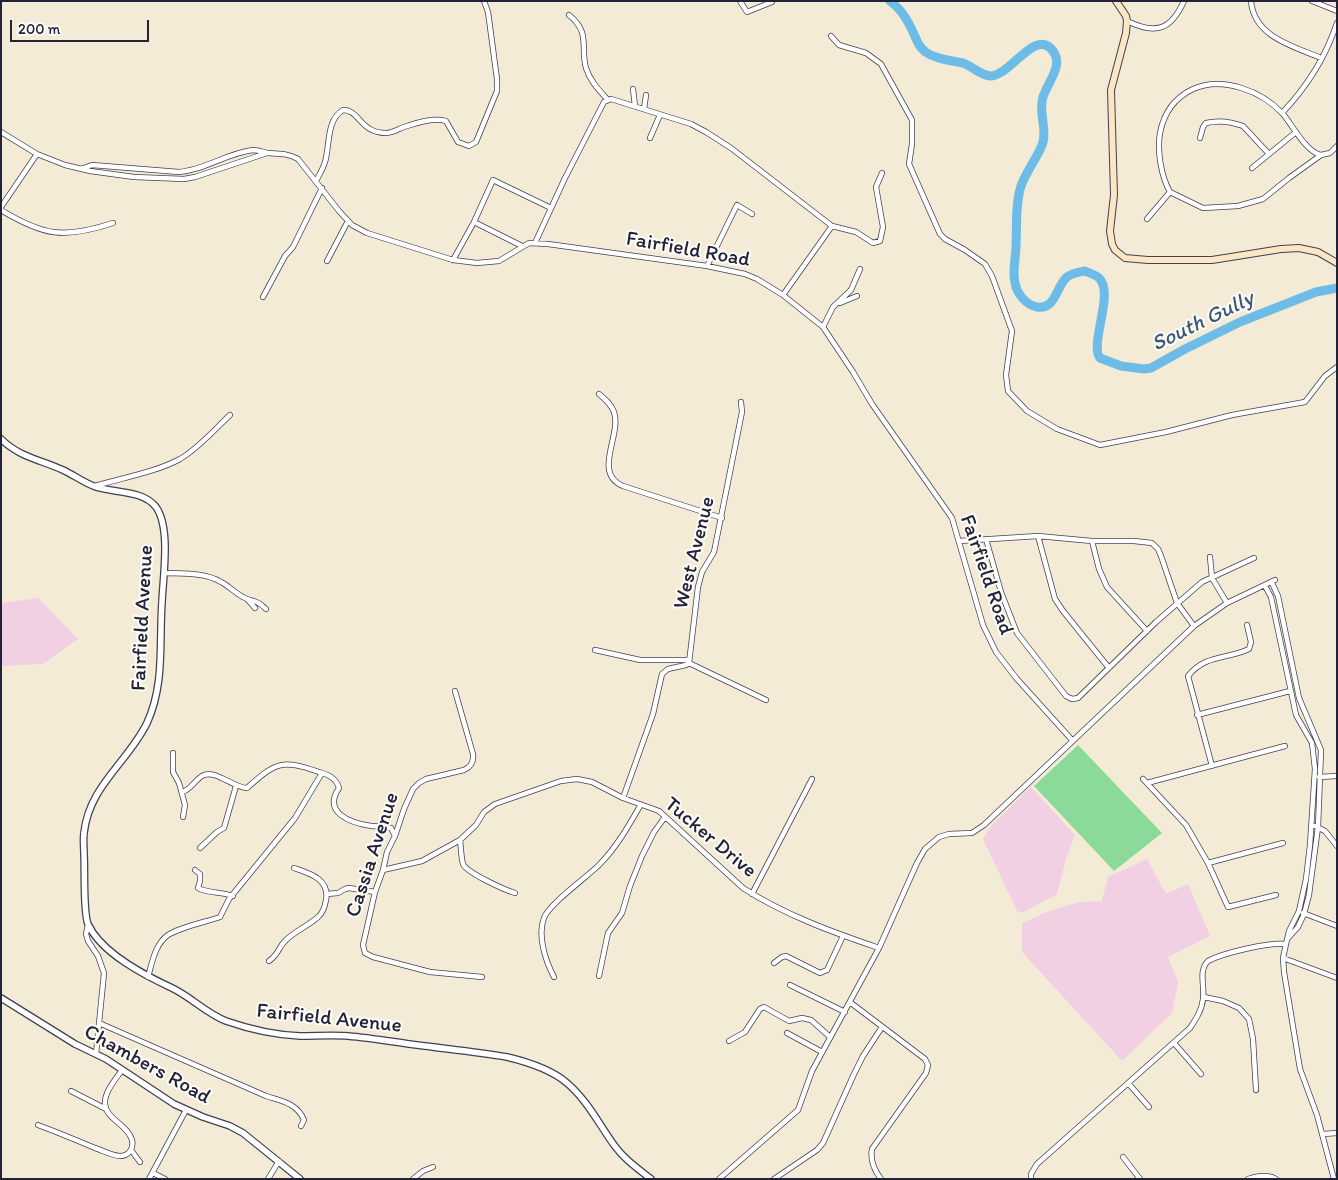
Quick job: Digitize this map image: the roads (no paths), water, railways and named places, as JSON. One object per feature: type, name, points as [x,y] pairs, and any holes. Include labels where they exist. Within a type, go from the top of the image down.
[{"type":"main road","points":[[1116,1],[1126,16],[1127,21],[1126,34],[1111,90],[1114,195],[1110,231],[1115,250],[1125,258],[1212,260],[1298,248],[1318,252],[1337,264]]},
{"type":"street","points":[[316,181],[325,161],[328,139],[334,122],[339,112],[343,110],[352,113],[367,128],[374,132],[388,133],[408,126],[440,119],[446,122],[458,142],[468,146],[476,142],[496,91],[497,79],[488,12],[484,1]]},
{"type":"street","points":[[740,1],[746,12],[772,2]]},
{"type":"street","points":[[1127,21],[1139,27],[1150,29],[1162,28],[1174,20],[1184,1]]},
{"type":"street","points":[[1251,1],[1251,8],[1256,20],[1264,30],[1274,37],[1321,58]]},
{"type":"street","points":[[1312,1],[1337,11]]},
{"type":"street","points":[[569,15],[582,28],[584,56],[591,80],[608,100]]},
{"type":"street","points":[[1282,114],[1300,94],[1321,58],[1337,23]]},
{"type":"street","points":[[831,36],[839,45],[866,53],[881,64],[912,120],[912,144],[909,164],[940,234],[985,264],[992,276],[1012,332],[1006,375],[1008,391],[1027,411],[1057,429],[1100,445],[1166,432],[1232,415],[1305,402],[1325,376],[1337,367]]},
{"type":"street","points":[[1321,156],[1313,152],[1282,114],[1260,95],[1237,87],[1216,83],[1202,85],[1180,96],[1170,105],[1162,122],[1159,141],[1161,160],[1170,192],[1203,208],[1238,206],[1263,199],[1321,156],[1330,153],[1337,146]]},
{"type":"street","points":[[633,89],[635,106]]},
{"type":"street","points":[[644,109],[646,94]]},
{"type":"street","points":[[536,243],[551,208],[604,102],[611,99],[692,124],[731,148],[832,226],[856,232],[874,243],[880,241],[883,227],[876,187],[882,174]]},
{"type":"street","points":[[650,138],[660,115]]},
{"type":"street","points":[[1200,138],[1206,122],[1238,124],[1243,126],[1269,154]]},
{"type":"street","name":"Fairfield Road","points":[[1,132],[37,154],[81,169],[92,165],[179,172],[192,171],[248,151],[255,150],[289,154],[298,159],[352,225],[367,233],[452,260],[477,263],[492,262],[505,258],[522,246],[536,243],[707,266],[745,274],[757,279],[783,295],[823,327],[854,372],[872,404],[952,518],[983,625],[996,652],[1017,679],[1072,740]]},
{"type":"street","points":[[1252,168],[1296,132]]},
{"type":"street","points":[[37,154],[1,209],[26,224],[43,231],[62,234],[88,231],[113,223]]},
{"type":"street","points":[[452,260],[474,222],[493,180],[551,208]]},
{"type":"street","points":[[264,297],[285,256],[293,247],[322,188]]},
{"type":"street","points":[[1147,219],[1170,192]]},
{"type":"street","points":[[707,266],[737,205],[752,214]]},
{"type":"street","points":[[327,261],[348,221]]},
{"type":"street","points":[[474,222],[522,246]]},
{"type":"street","points":[[783,295],[832,226]]},
{"type":"street","points":[[839,303],[851,290],[860,269]]},
{"type":"street","points":[[823,327],[833,307],[858,296]]},
{"type":"street","points":[[599,394],[609,403],[615,414],[608,469],[612,480],[623,486],[722,518]]},
{"type":"street","name":"West Avenue","points":[[689,661],[698,587],[702,572],[713,555],[722,518],[742,412],[742,402]]},
{"type":"street","points":[[95,486],[166,465],[181,458],[195,448],[230,415]]},
{"type":"street","name":"Fairfield Avenue","points":[[1,439],[20,454],[53,466],[95,486],[135,494],[146,499],[154,505],[160,514],[165,541],[160,633],[161,675],[158,693],[145,727],[96,795],[84,833],[86,918],[88,925],[111,952],[148,977],[175,989],[219,1018],[262,1031],[298,1036],[346,1036],[507,1056],[530,1062],[566,1082],[577,1093],[629,1163],[651,1179]]},
{"type":"street","points":[[959,541],[1038,536],[1092,541],[1116,540],[1152,543],[1162,556],[1177,603],[1194,626]]},
{"type":"street","points":[[1038,536],[1056,599],[1063,611],[1109,668]]},
{"type":"street","points":[[986,539],[1001,592],[1017,634],[1066,696],[1072,699],[1078,698],[1147,631],[1202,582],[1254,558]]},
{"type":"street","points":[[1092,541],[1099,569],[1107,587],[1147,631]]},
{"type":"street","points":[[1210,557],[1212,578],[1227,603]]},
{"type":"street","points":[[164,573],[206,576],[219,580],[248,600],[255,608]]},
{"type":"street","points":[[719,1179],[798,1110],[812,1071],[880,948],[925,849],[939,837],[949,834],[972,833],[984,825],[1194,626],[1227,603],[1273,581],[1299,698],[1320,745],[1321,777],[1318,826],[1310,886],[1304,914],[1298,927],[1288,938]]},
{"type":"street","points":[[1265,586],[1272,597],[1296,715],[1312,743],[1314,754],[1315,777],[1306,879],[1299,911],[1289,932],[1283,958],[1300,1070],[1323,1134],[1334,1179]]},
{"type":"street","points":[[248,600],[257,601],[266,609]]},
{"type":"street","points":[[1212,766],[1188,676],[1197,665],[1210,660],[1239,654],[1249,649],[1251,642],[1247,625]]},
{"type":"street","points":[[1280,640],[1286,639]]},
{"type":"street","points":[[595,650],[640,660],[689,661],[766,700]]},
{"type":"street","points":[[623,798],[648,730],[662,674],[668,669],[686,665],[689,661]]},
{"type":"street","name":"Cassia Avenue","points":[[455,691],[473,754],[473,762],[464,770],[426,779],[413,789],[387,852],[383,870],[374,892],[362,945],[365,953],[369,956],[430,972],[482,977]]},
{"type":"street","points":[[1197,715],[1290,691]]},
{"type":"street","points":[[1293,700],[1299,698]]},
{"type":"street","points":[[1306,731],[1311,728]]},
{"type":"street","points":[[1276,895],[1228,907],[1208,863],[1186,825],[1145,781],[1212,766],[1285,746]]},
{"type":"street","points":[[173,754],[173,772],[179,783],[185,805],[183,818]]},
{"type":"street","points":[[182,792],[186,791],[206,774],[214,775],[236,786],[247,788],[265,772],[289,763],[331,776],[337,782],[339,788],[333,799],[333,805],[340,815],[362,825],[391,828],[395,836]]},
{"type":"street","points":[[148,977],[155,954],[160,944],[168,935],[220,917],[226,905],[295,818],[322,773]]},
{"type":"street","points":[[1315,777],[1337,776]]},
{"type":"street","name":"Tucker Drive","points":[[383,870],[422,860],[460,840],[476,824],[484,812],[495,804],[561,781],[577,779],[592,782],[640,806],[659,811],[736,882],[752,894],[777,908],[843,936],[880,948]]},
{"type":"street","points":[[752,894],[812,779]]},
{"type":"street","points":[[200,848],[224,828],[236,786]]},
{"type":"street","points":[[554,978],[549,968],[543,944],[542,929],[545,916],[599,865],[629,826],[640,806]]},
{"type":"street","points":[[599,976],[608,933],[622,913],[636,868],[651,838],[665,817]]},
{"type":"street","points":[[1311,826],[1318,826],[1329,834],[1337,846]]},
{"type":"street","points":[[460,840],[463,862],[466,868],[498,887],[515,893]]},
{"type":"street","points":[[1208,863],[1283,843]]},
{"type":"street","points":[[269,961],[279,952],[287,939],[319,917],[325,906],[327,894],[324,885],[317,877],[294,868]]},
{"type":"street","points":[[195,870],[200,874],[198,888],[201,890],[218,891],[233,896]]},
{"type":"street","points":[[327,894],[338,893],[349,888],[374,892]]},
{"type":"street","points":[[1299,911],[1337,926]]},
{"type":"street","points":[[88,925],[86,934],[88,941],[98,956],[104,973],[96,1054]]},
{"type":"street","points":[[774,964],[786,956],[817,972],[823,973],[827,970],[843,936]]},
{"type":"street","points":[[1031,1179],[1031,1174],[1037,1164],[1194,1022],[1202,1006],[1204,997],[1202,971],[1208,961],[1251,948],[1278,943],[1286,944]]},
{"type":"street","points":[[1283,958],[1337,978]]},
{"type":"street","points":[[790,985],[845,1012]]},
{"type":"street","points":[[1204,997],[1223,1001],[1239,1008],[1250,1019],[1256,1090]]},
{"type":"street","name":"Chambers Road","points":[[1,998],[75,1044],[96,1054],[174,1104],[243,1133],[300,1179]]},
{"type":"street","points":[[851,1003],[925,1059],[928,1065],[926,1073],[872,1149],[873,1164],[881,1179]]},
{"type":"street","points":[[729,1041],[745,1032],[760,1009],[764,1007],[789,1020],[802,1018],[811,1020],[830,1037]]},
{"type":"street","points":[[99,1023],[266,1096],[292,1104],[304,1120],[301,1126]]},
{"type":"street","points":[[774,1179],[823,1143],[863,1056],[882,1028]]},
{"type":"street","points":[[787,1033],[822,1052]]},
{"type":"street","points":[[1174,1042],[1200,1074]]},
{"type":"street","points":[[106,1109],[104,1101],[108,1090],[122,1070]]},
{"type":"street","points":[[1128,1083],[1149,1107]]},
{"type":"street","points":[[38,1125],[108,1153],[120,1156],[128,1154],[132,1139],[106,1109],[71,1090]]},
{"type":"street","points":[[149,1179],[186,1110]]},
{"type":"street","points":[[1323,1134],[1337,1133]]},
{"type":"street","points":[[130,1150],[140,1162]]},
{"type":"street","points":[[1123,1157],[1140,1179]]},
{"type":"street","points":[[268,1179],[278,1161]]},
{"type":"street","points":[[413,1179],[423,1171],[433,1167]]},
{"type":"street","points":[[153,1173],[166,1179]]},
{"type":"street","points":[[1248,1179],[1261,1175],[1276,1179]]},
{"type":"waterway","name":"South Gully","points":[[890,1],[905,18],[918,44],[927,53],[935,57],[963,63],[986,75],[998,74],[1031,48],[1039,45],[1046,45],[1053,51],[1057,63],[1043,97],[1043,142],[1023,180],[1018,201],[1014,279],[1018,291],[1029,304],[1043,307],[1052,301],[1067,277],[1085,271],[1099,278],[1103,285],[1104,295],[1097,342],[1097,351],[1100,358],[1121,366],[1151,368],[1240,322],[1316,292],[1337,288]]}]
